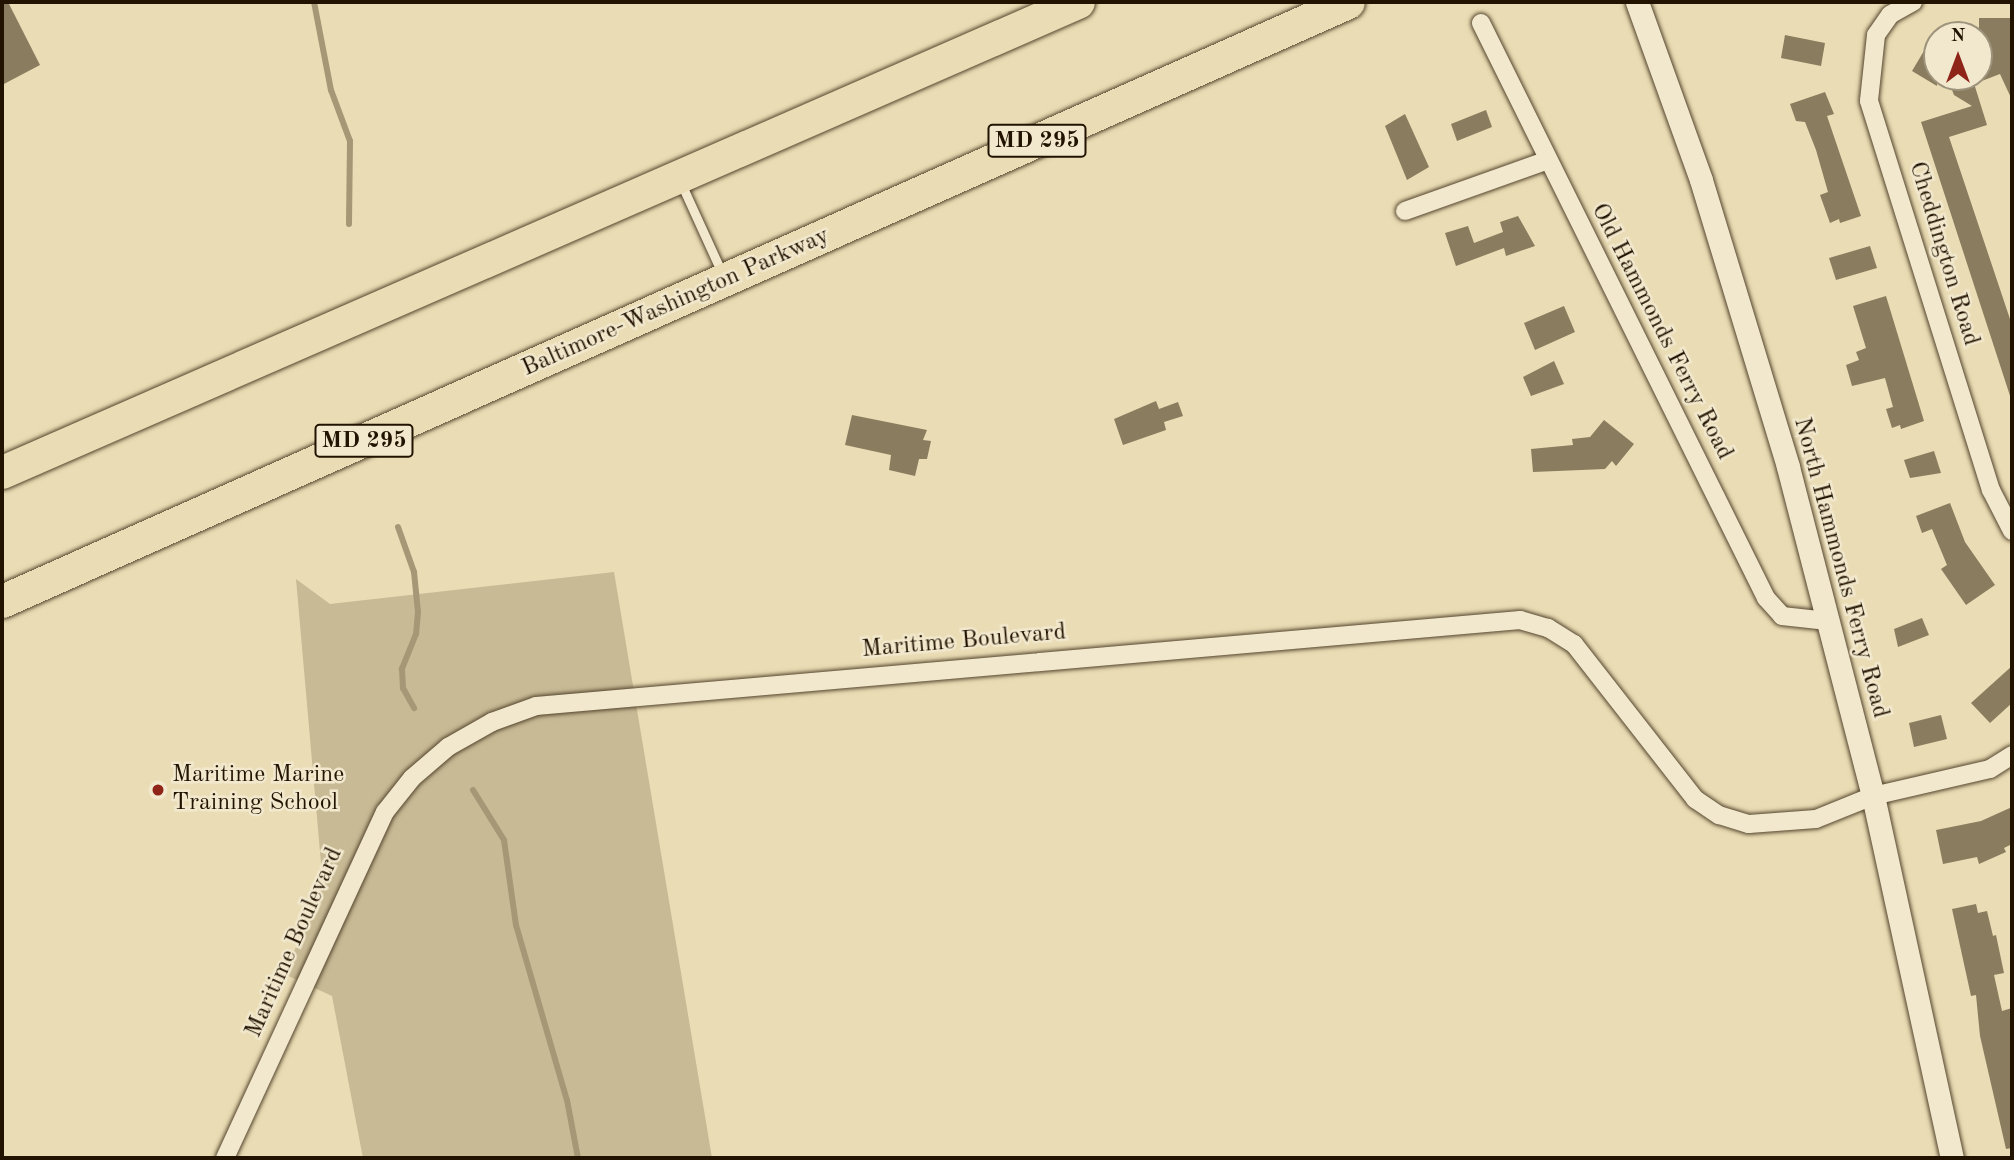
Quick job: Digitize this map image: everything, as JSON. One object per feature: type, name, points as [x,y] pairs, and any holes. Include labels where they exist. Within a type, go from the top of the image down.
[{"type":"highway","points":[[2,472],[1078,2]]},
{"type":"highway","name":"Baltimore-Washington Parkway","points":[[2,601],[1348,2]]},
{"type":"street","name":"North Hammonds Ferry Road","points":[[1637,2],[1713,220],[1828,621],[1873,796],[1952,1158]]},
{"type":"street","name":"Cheddington Road","points":[[1913,2],[1890,15],[1876,36],[1869,101],[1992,490],[2012,531]]},
{"type":"street","name":"Old Hammonds Ferry Road","points":[[1481,23],[1766,598],[1782,617],[1828,621]]},
{"type":"street","points":[[1405,211],[1548,160]]},
{"type":"street","name":"Maritime Boulevard","points":[[225,1158],[385,812],[412,778],[448,747],[492,722],[536,706],[1520,620],[1548,628],[1574,644],[1671,771],[1696,799],[1719,815],[1749,824],[1777,825],[1816,819],[1873,796],[1990,769],[2012,755]]},
{"type":"lane","points":[[677,175],[726,281]]},
{"type":"shaded area","points":[[614,572],[712,1158],[363,1158],[332,996],[284,974],[323,886],[296,579],[330,604]]},
{"type":"building","points":[[2,2],[8,2],[40,65],[2,85]]},
{"type":"building","points":[[1979,18],[2012,18],[2012,100],[2000,74],[1993,77],[1993,21],[1979,21]]},
{"type":"building","points":[[1785,35],[1825,43],[1821,66],[1781,58]]},
{"type":"building","points":[[1923,53],[1923,78],[1912,71]]},
{"type":"building","points":[[1952,91],[1976,91],[1987,125],[1949,137],[2012,325],[2012,402],[1921,122],[1972,106],[1954,95]]},
{"type":"building","points":[[1825,92],[1834,114],[1827,116],[1861,216],[1840,223],[1839,219],[1830,223],[1820,195],[1828,192],[1816,150],[1805,122],[1796,121],[1790,104]]},
{"type":"building","points":[[1486,110],[1492,127],[1457,141],[1451,124]]},
{"type":"building","points":[[1405,114],[1429,167],[1407,180],[1385,126]]},
{"type":"building","points":[[1518,216],[1535,246],[1506,256],[1504,248],[1456,266],[1445,233],[1468,226],[1474,243],[1503,232],[1500,222]]},
{"type":"building","points":[[1870,246],[1877,268],[1836,280],[1829,258]]},
{"type":"building","points":[[1886,296],[1924,421],[1901,429],[1900,425],[1892,428],[1886,409],[1893,407],[1885,378],[1852,386],[1846,365],[1859,360],[1856,352],[1866,348],[1853,306]]},
{"type":"building","points":[[1564,306],[1575,332],[1535,350],[1524,323]]},
{"type":"building","points":[[1554,361],[1564,384],[1531,396],[1523,377]]},
{"type":"building","points":[[1156,401],[1159,409],[1178,402],[1183,416],[1164,422],[1166,430],[1123,445],[1114,419]]},
{"type":"building","points":[[852,415],[927,430],[923,440],[931,441],[927,459],[919,459],[915,476],[889,470],[891,455],[845,445]]},
{"type":"building","points":[[1604,420],[1634,444],[1616,466],[1612,461],[1605,469],[1533,472],[1531,449],[1573,445],[1572,439],[1590,437]]},
{"type":"building","points":[[1934,451],[1941,473],[1910,478],[1904,460]]},
{"type":"building","points":[[1950,503],[1965,542],[1995,585],[1966,605],[1941,569],[1947,565],[1932,529],[1922,533],[1916,516]]},
{"type":"building","points":[[1922,618],[1929,635],[1898,647],[1894,629]]},
{"type":"building","points":[[2012,666],[2012,703],[1990,723],[1971,703]]},
{"type":"building","points":[[1941,715],[1947,739],[1914,747],[1909,723]]},
{"type":"building","points":[[2012,807],[2012,844],[2004,848],[2006,852],[1979,864],[1977,857],[1943,864],[1936,830],[1981,821]]},
{"type":"building","points":[[1976,904],[1978,913],[1987,911],[1993,936],[1996,935],[2004,973],[1994,975],[2002,1011],[2012,1008],[2012,1148],[2006,1149],[1980,1036],[1976,995],[1971,996],[1952,909]]},
{"type":"waterway","points":[[314,2],[331,90],[350,141],[349,224]]},
{"type":"waterway","points":[[398,527],[414,572],[418,612],[416,634],[402,669],[403,688],[414,708]]},
{"type":"waterway","points":[[473,790],[504,840],[516,925],[567,1100],[578,1158]]},
{"type":"place","name":"Maritime Marine Training School","points":[[158,790]]}]
